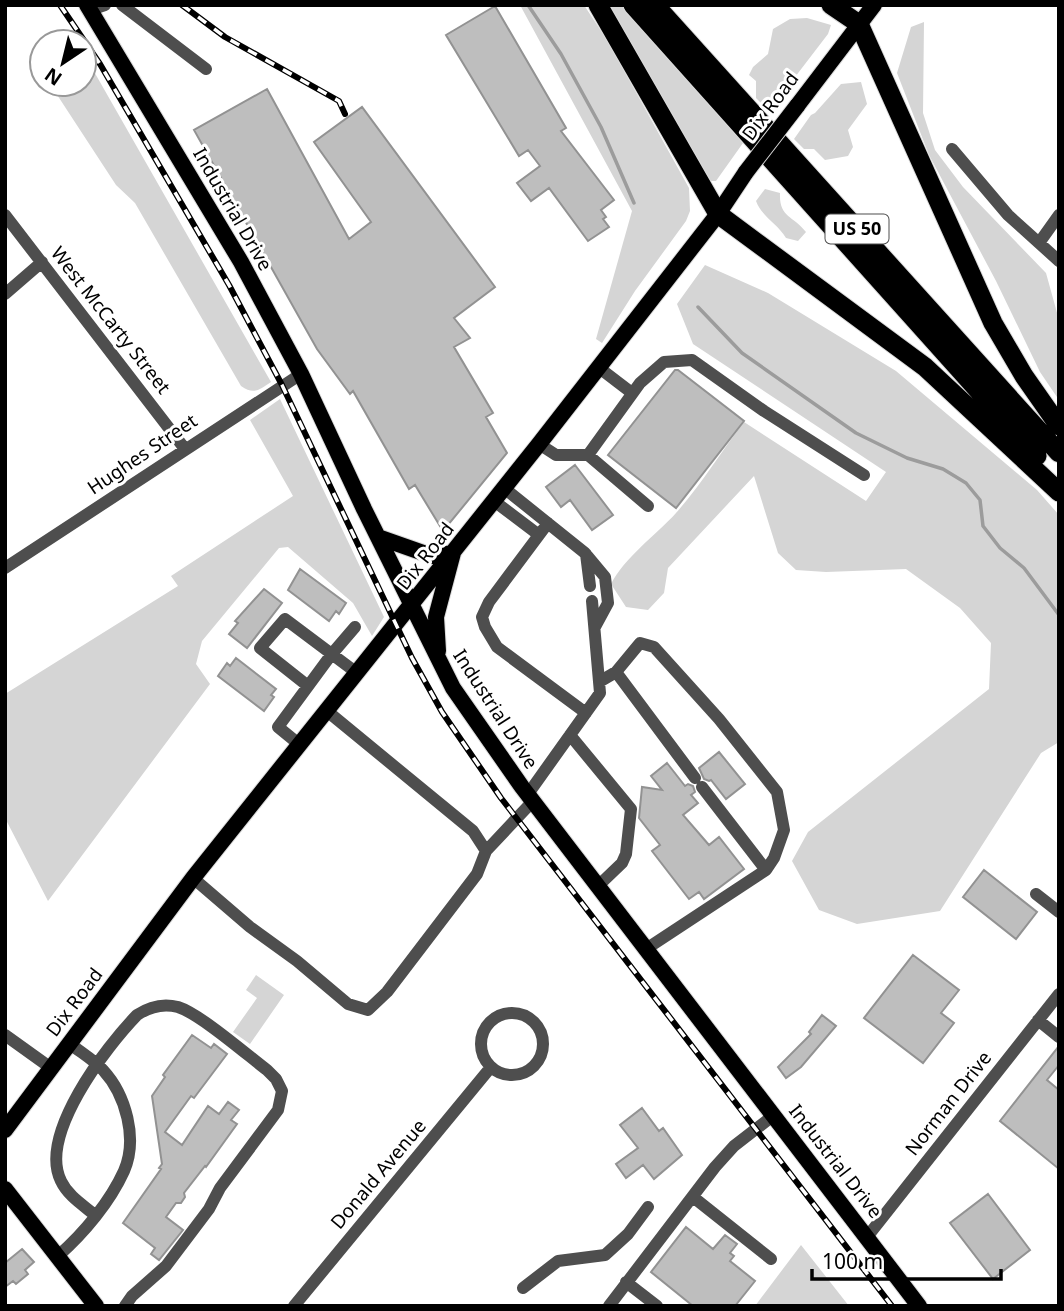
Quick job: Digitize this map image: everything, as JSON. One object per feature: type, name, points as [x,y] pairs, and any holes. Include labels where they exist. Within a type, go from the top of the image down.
[{"type":"highway","points":[[598,5],[718,214],[925,367],[1059,492]]},
{"type":"highway","name":"US 50","points":[[633,5],[1059,480]]},
{"type":"highway","name":"US 50","points":[[655,5],[1059,453]]},
{"type":"highway","points":[[831,5],[859,24],[993,323],[1024,376],[1059,426]]},
{"type":"main road","name":"Dix Road","points":[[5,1130],[193,878],[539,444],[718,214],[746,172],[874,5]]},
{"type":"main road","name":"Industrial Drive","points":[[94,7],[241,262],[301,374],[411,607],[453,688],[531,798],[919,1306]]},
{"type":"main road","points":[[378,537],[432,556],[453,553],[436,617],[438,659]]},
{"type":"main road","points":[[5,1189],[96,1306]]},
{"type":"street","points":[[122,5],[206,69]]},
{"type":"street","points":[[952,149],[1008,215],[1059,261]]},
{"type":"street","name":"West McCarty Street","points":[[5,215],[185,449]]},
{"type":"street","points":[[1039,243],[1058,217]]},
{"type":"street","points":[[5,294],[42,262]]},
{"type":"street","points":[[587,456],[639,383],[664,362],[692,360],[764,411],[864,475]]},
{"type":"street","points":[[598,367],[632,393]]},
{"type":"street","name":"Hughes Street","points":[[5,568],[301,374]]},
{"type":"street","points":[[539,444],[556,455],[587,456],[648,506]]},
{"type":"street","points":[[499,495],[548,523],[586,553],[605,577],[608,603],[595,628]]},
{"type":"street","points":[[499,495],[539,535]]},
{"type":"street","points":[[548,523],[489,602],[482,617],[497,647],[586,713]]},
{"type":"street","points":[[586,553],[590,586]]},
{"type":"street","points":[[193,878],[348,1004],[368,1010],[387,992],[477,874],[486,852],[531,798],[600,693],[592,601]]},
{"type":"street","points":[[307,686],[260,648],[285,619],[357,673]]},
{"type":"street","points":[[300,745],[278,727],[331,654],[355,627]]},
{"type":"street","points":[[599,682],[616,672],[640,643],[654,647],[719,719],[777,792],[784,830],[774,858],[766,870],[646,949]]},
{"type":"street","points":[[616,672],[766,870]]},
{"type":"street","points":[[327,711],[473,831],[486,852]]},
{"type":"street","points":[[570,735],[631,809],[626,854],[622,863],[598,886]]},
{"type":"street","points":[[1036,894],[1059,912]]},
{"type":"street","name":"Norman Drive","points":[[867,1237],[1059,994]]},
{"type":"street","points":[[95,1215],[68,1193],[60,1181],[55,1162],[56,1148],[68,1113],[98,1066],[137,1016],[153,1007],[170,1005],[194,1015],[276,1079],[282,1091],[278,1110],[166,1266],[132,1296],[125,1306]]},
{"type":"street","points":[[505,1013],[524,1014],[533,1020],[539,1027],[544,1046],[536,1065],[528,1071],[509,1075],[491,1067],[481,1050],[481,1040],[488,1023],[505,1013]]},
{"type":"street","points":[[1038,1020],[1059,1037]]},
{"type":"street","points":[[5,1035],[51,1068]]},
{"type":"street","points":[[58,1256],[72,1244],[95,1215],[125,1169],[129,1146],[128,1121],[122,1097],[98,1066],[69,1043]]},
{"type":"street","name":"Donald Avenue","points":[[294,1306],[491,1067]]},
{"type":"street","points":[[609,1306],[715,1167],[734,1146],[774,1115]]},
{"type":"street","points":[[693,1196],[771,1259]]},
{"type":"street","points":[[523,1288],[558,1261],[605,1255],[628,1234],[648,1207]]},
{"type":"street","points":[[626,1282],[657,1306]]},
{"type":"shaded area","points":[[520,5],[584,5],[607,40],[689,188],[690,211],[686,221],[635,291],[602,343],[596,339],[632,211]]},
{"type":"shaded area","points":[[603,5],[622,5],[743,143],[716,181],[710,181]]},
{"type":"shaded area","points":[[807,18],[831,25],[828,34],[769,111],[756,98],[756,81],[749,75],[753,67],[768,54],[773,29],[790,19]]},
{"type":"shaded area","points":[[924,22],[923,113],[935,150],[963,187],[1046,273],[1059,320],[1059,400],[1040,372],[996,281],[929,155],[897,73],[911,27]]},
{"type":"shaded area","points":[[98,79],[271,382],[253,391],[241,386],[135,203],[116,185],[59,98],[98,98]]},
{"type":"shaded area","points":[[861,82],[867,104],[848,130],[853,147],[848,156],[825,160],[814,149],[804,149],[794,139],[811,115],[841,84]]},
{"type":"shaded area","points":[[765,189],[780,193],[784,212],[806,232],[798,241],[786,238],[759,207],[756,201]]},
{"type":"shaded area","points":[[705,265],[768,293],[896,371],[1037,490],[1059,515],[1059,742],[1041,753],[940,911],[857,924],[819,910],[792,861],[808,832],[989,689],[991,643],[960,608],[906,569],[826,572],[796,570],[778,553],[754,476],[668,568],[664,593],[648,610],[626,607],[611,584],[632,556],[685,502],[744,422],[866,501],[886,472],[693,344],[677,304]]},
{"type":"shaded area","points":[[280,399],[384,617],[372,636],[353,603],[288,547],[279,548],[202,641],[196,664],[210,684],[48,901],[5,818],[5,694],[178,586],[171,576],[293,496],[250,420]]},
{"type":"shaded area","points":[[256,975],[284,995],[250,1044],[233,1032],[257,998],[246,990]]},
{"type":"shaded area","points":[[801,1245],[849,1306],[755,1306]]},
{"type":"building","points":[[495,6],[566,128],[561,131],[614,200],[601,210],[609,227],[588,241],[549,188],[531,201],[517,183],[540,166],[528,150],[519,156],[446,35]]},
{"type":"building","points":[[267,89],[349,239],[371,222],[314,142],[362,107],[495,287],[454,318],[470,338],[454,347],[493,413],[486,417],[507,453],[443,531],[415,485],[409,489],[353,391],[350,394],[317,349],[194,130]]},
{"type":"building","points":[[675,370],[744,421],[676,508],[608,455]]},
{"type":"building","points":[[575,465],[613,515],[592,530],[570,500],[561,507],[546,487]]},
{"type":"building","points":[[300,569],[346,603],[339,614],[336,611],[329,621],[288,590]]},
{"type":"building","points":[[264,589],[282,603],[247,648],[229,634],[238,623],[235,621]]},
{"type":"building","points":[[236,658],[276,689],[264,711],[218,676],[227,663],[230,666]]},
{"type":"building","points":[[719,752],[745,784],[726,799],[711,780],[704,779],[699,768]]},
{"type":"building","points":[[667,763],[685,786],[693,786],[695,792],[691,795],[698,803],[683,815],[709,845],[719,837],[744,869],[704,899],[699,892],[689,899],[652,851],[660,845],[639,818],[642,787],[662,790],[651,776]]},
{"type":"building","points":[[984,870],[1037,912],[1016,939],[963,897]]},
{"type":"building","points":[[913,955],[959,990],[941,1013],[954,1023],[923,1063],[864,1018]]},
{"type":"building","points":[[822,1015],[836,1026],[801,1067],[786,1078],[778,1067],[811,1034],[809,1032]]},
{"type":"building","points":[[192,1035],[211,1048],[214,1044],[227,1054],[165,1132],[182,1145],[208,1106],[219,1114],[228,1102],[239,1110],[231,1120],[237,1124],[184,1193],[185,1197],[181,1203],[176,1203],[166,1217],[183,1230],[159,1260],[151,1254],[155,1248],[123,1223],[161,1169],[152,1096],[165,1077],[163,1075]]},
{"type":"building","points":[[1059,1046],[1059,1065],[1047,1080],[1059,1090],[1059,1169],[1000,1121]]},
{"type":"building","points":[[642,1108],[659,1131],[663,1128],[682,1155],[654,1179],[643,1165],[626,1178],[616,1164],[638,1148],[620,1125]]},
{"type":"building","points":[[988,1194],[1030,1250],[993,1279],[950,1223]]},
{"type":"building","points":[[686,1227],[713,1249],[725,1235],[737,1244],[730,1253],[734,1256],[730,1261],[755,1281],[735,1306],[693,1306],[651,1272]]},
{"type":"building","points":[[22,1249],[34,1262],[25,1270],[28,1274],[16,1284],[13,1281],[5,1287],[5,1263]]},
{"type":"waterway","points":[[528,5],[561,54],[601,127],[634,203]]},
{"type":"waterway","points":[[698,307],[742,353],[856,433],[907,458],[943,469],[966,483],[980,500],[983,526],[1000,548],[1024,568],[1059,615]]},
{"type":"railway","points":[[60,5],[100,64],[229,285],[282,385],[412,658],[442,712],[501,798],[892,1306]]},
{"type":"railway","points":[[182,5],[225,37],[339,101],[345,114]]}]
